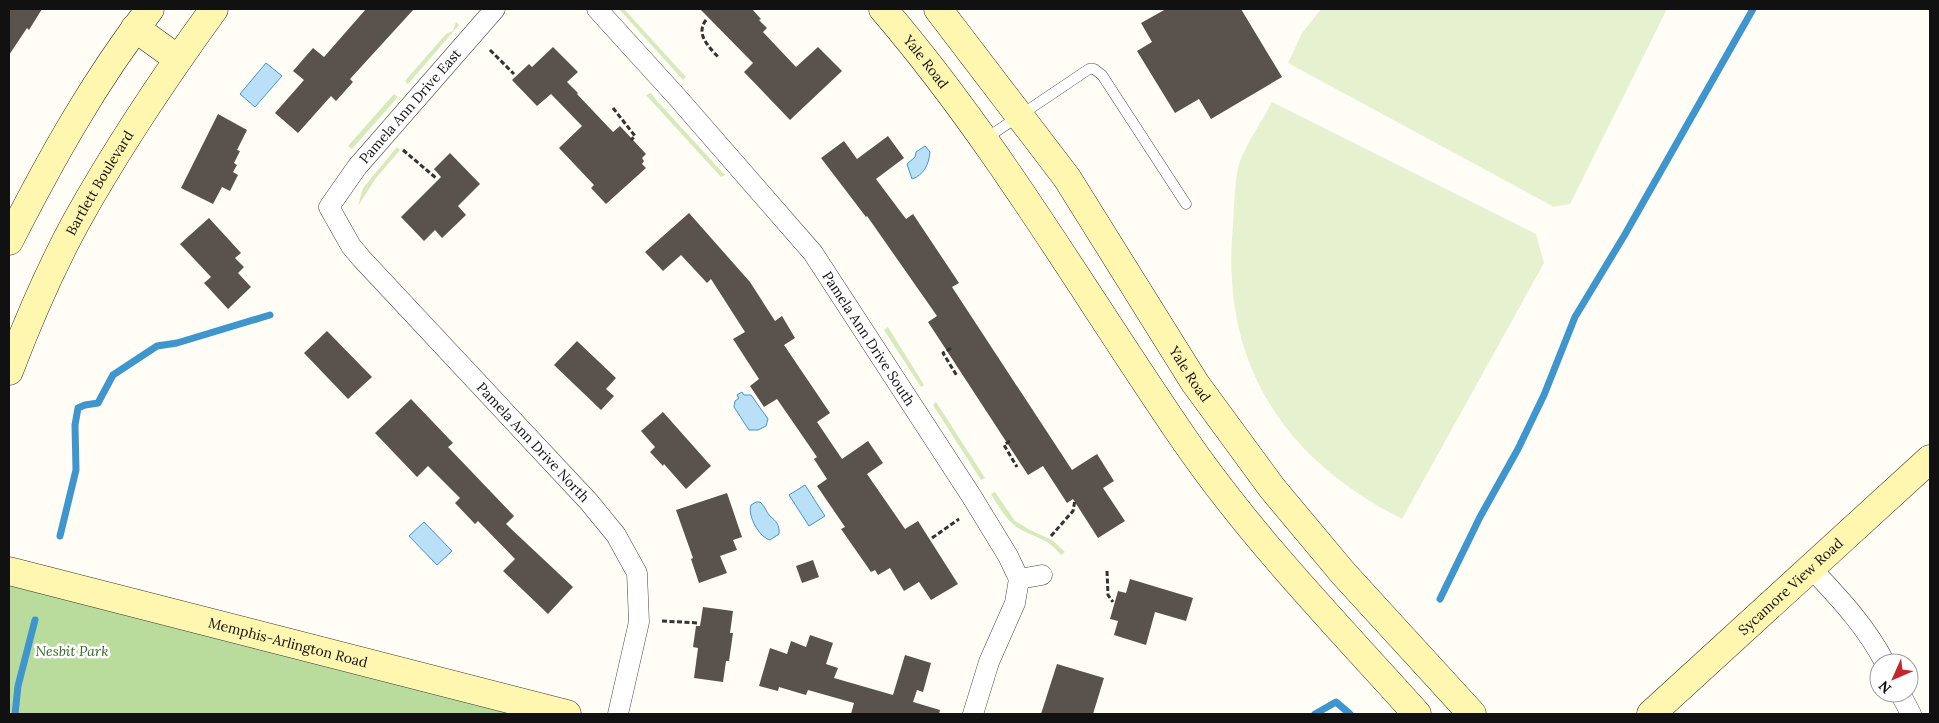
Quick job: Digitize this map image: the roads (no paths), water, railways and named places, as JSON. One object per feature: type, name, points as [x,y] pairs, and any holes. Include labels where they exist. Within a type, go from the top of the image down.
[{"type":"main road","name":"Bartlett Boulevard","points":[[9,371],[38,300],[75,224],[119,148],[178,59],[214,9]]},
{"type":"main road","name":"Yale Road","points":[[883,9],[907,37],[984,140],[1185,441],[1247,521],[1417,714]]},
{"type":"main road","name":"Yale Road","points":[[945,11],[1067,178],[1195,382],[1272,488],[1343,573],[1472,714]]},
{"type":"main road","points":[[9,241],[54,155],[142,18],[178,59]]},
{"type":"main road","name":"Sycamore View Road","points":[[1651,714],[1930,459]]},
{"type":"main road","name":"Memphis-Arlington Road","points":[[9,571],[567,714]]},
{"type":"street","name":"Pamela Ann Drive East","points":[[329,207],[357,167],[495,9]]},
{"type":"street","name":"Pamela Ann Drive South","points":[[597,9],[677,97],[813,253],[972,497],[1008,556],[1019,579]]},
{"type":"street","name":"Pamela Ann Drive North","points":[[329,207],[360,258],[589,502],[608,523],[626,550],[637,573],[639,622],[618,714]]},
{"type":"street","points":[[1811,568],[1854,614],[1868,632],[1880,653]]},
{"type":"street","points":[[973,714],[989,662],[1015,603],[1019,579],[1042,575]]},
{"type":"lane","points":[[984,140],[1089,69],[1094,68],[1102,75],[1186,204]]},
{"type":"water","points":[[266,63],[282,76],[255,107],[240,94]]},
{"type":"water","points":[[925,146],[930,152],[927,165],[920,175],[912,179],[907,164],[915,157],[916,152]]},
{"type":"water","points":[[742,392],[744,395],[751,395],[768,419],[766,426],[758,430],[749,430],[734,407],[735,401],[739,398],[737,395]]},
{"type":"water","points":[[805,485],[825,516],[809,526],[789,495]]},
{"type":"water","points":[[760,502],[779,528],[779,534],[770,540],[762,535],[755,526],[751,515],[751,505]]},
{"type":"water","points":[[424,522],[452,551],[437,565],[409,536]]},
{"type":"waterway","points":[[1440,599],[1480,517],[1518,449],[1544,395],[1575,317],[1624,236],[1753,9]]},
{"type":"waterway","points":[[60,536],[76,470],[75,425],[78,408],[98,403],[113,375],[157,346],[177,343],[270,315]]},
{"type":"waterway","points":[[15,714],[18,686],[35,620]]},
{"type":"waterway","points":[[1315,714],[1336,702],[1350,714]]},
{"type":"park label","name":"Nesbit Park","points":[[72,651]]}]
